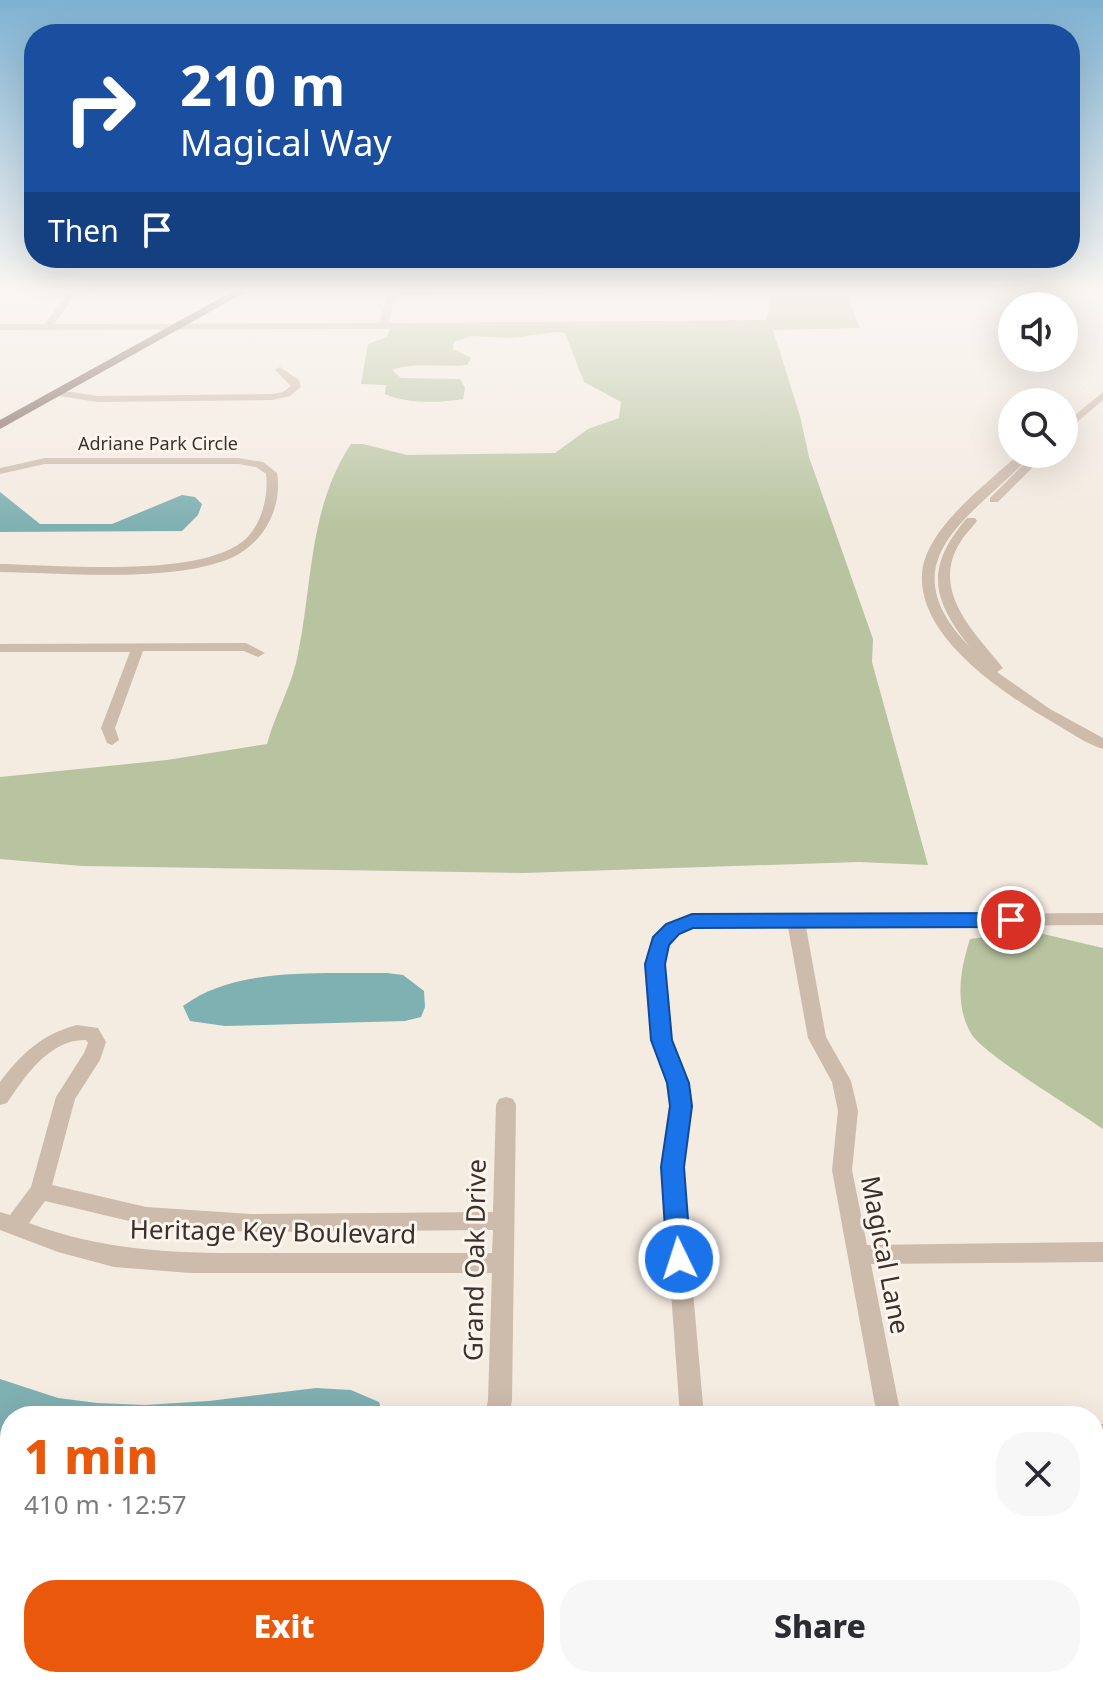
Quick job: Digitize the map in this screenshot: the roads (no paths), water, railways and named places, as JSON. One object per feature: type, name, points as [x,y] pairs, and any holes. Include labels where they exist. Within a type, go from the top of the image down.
[{"type":"main road","points":[[1,422],[92,369]]},
{"type":"main road","points":[[1,422],[102,369]]},
{"type":"street","points":[[58,393],[98,399],[272,397],[286,394],[296,387],[295,382],[280,370]]},
{"type":"street","points":[[1078,405],[1103,384]]},
{"type":"street","points":[[1078,417],[1103,395]]},
{"type":"street","name":"Adriane Park Circle","points":[[0,471],[45,461],[238,461],[259,464],[271,473],[274,486],[264,522],[247,544],[218,559],[182,568],[0,568]]},
{"type":"street","points":[[1006,480],[1015,468]]},
{"type":"street","points":[[1022,468],[946,532],[930,581],[932,597],[938,613],[962,650],[1012,693],[1103,744]]},
{"type":"street","points":[[940,557],[946,599],[971,643],[1024,690],[1103,734]]},
{"type":"street","points":[[112,740],[108,728],[138,647]]},
{"type":"street","points":[[0,648],[246,647],[258,653]]},
{"type":"street","points":[[691,1406],[672,1167],[681,1106],[678,1083],[661,1040],[655,964],[660,942],[673,929],[692,921],[1103,919]]},
{"type":"street","name":"Magical Lane","points":[[796,921],[817,1038],[841,1081],[848,1111],[842,1170],[887,1406]]},
{"type":"street","points":[[0,1097],[15,1075],[58,1035],[75,1030],[91,1033],[97,1042],[93,1055],[66,1097],[40,1191],[7,1223]]},
{"type":"street","name":"Grand Oak Drive","points":[[499,1406],[506,1105]]},
{"type":"street","points":[[40,1191],[146,1216],[251,1223],[504,1221]]},
{"type":"street","name":"Heritage Key Boulevard","points":[[7,1223],[58,1243],[114,1257],[190,1263],[503,1263]]},
{"type":"street","points":[[859,1255],[1103,1252]]},
{"type":"water","points":[[0,492],[40,524],[112,524],[182,495],[195,497],[202,504],[198,515],[182,531],[0,532]]},
{"type":"water","points":[[309,973],[403,975],[424,991],[425,1007],[421,1017],[405,1021],[225,1026],[190,1021],[183,1006],[204,993],[254,978]]},
{"type":"water","points":[[0,1379],[58,1398],[97,1403],[145,1405],[209,1401],[316,1388],[351,1390],[379,1402],[380,1406],[0,1406]]}]
